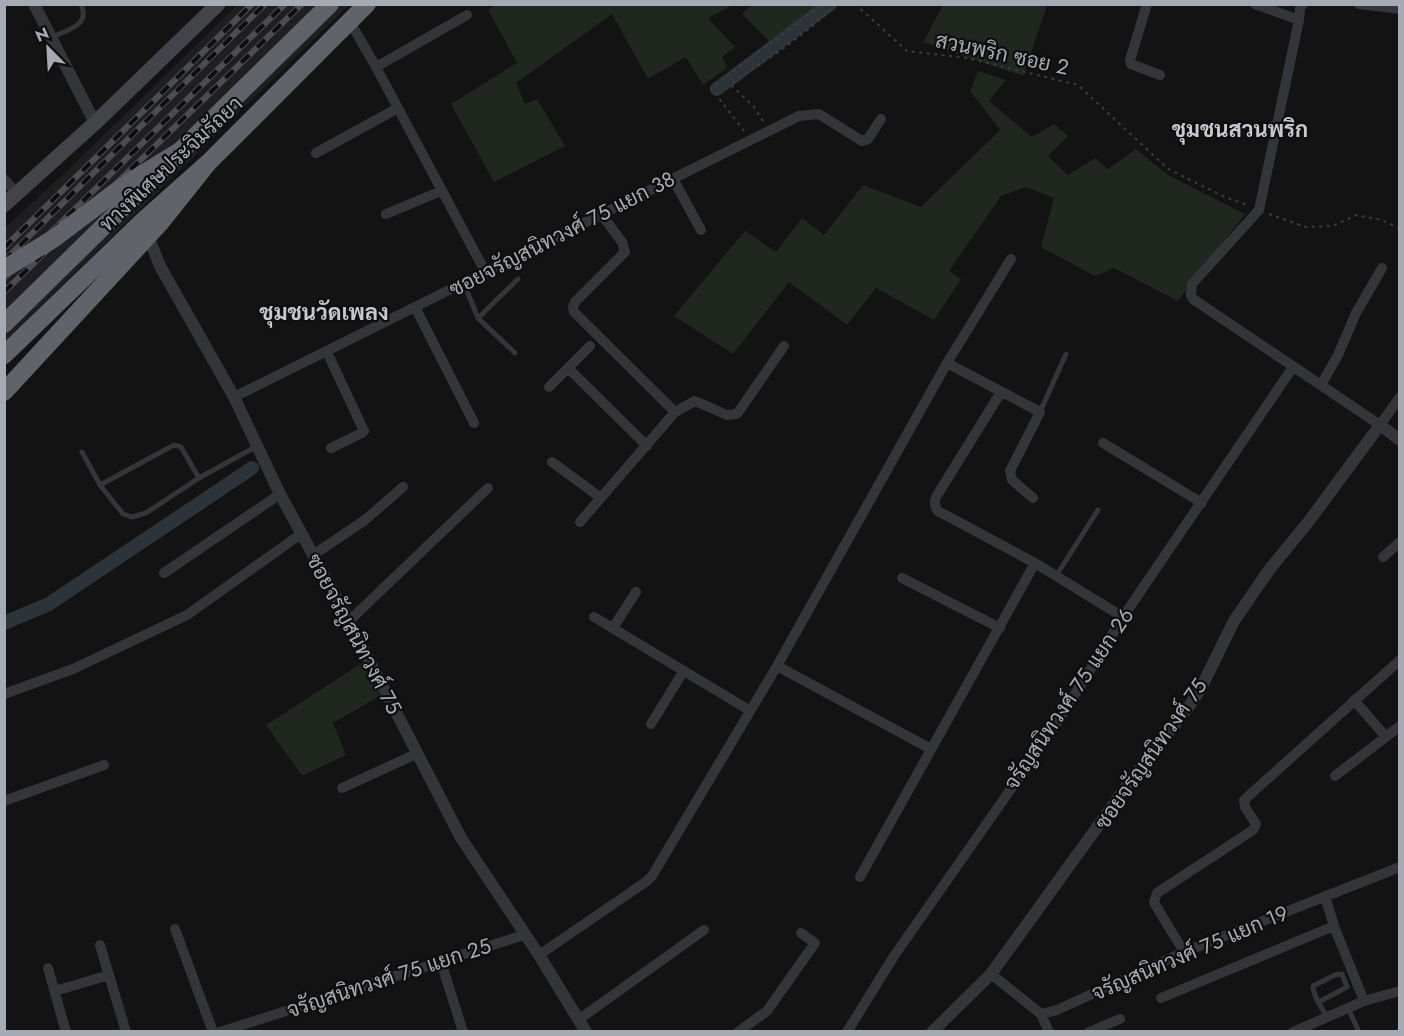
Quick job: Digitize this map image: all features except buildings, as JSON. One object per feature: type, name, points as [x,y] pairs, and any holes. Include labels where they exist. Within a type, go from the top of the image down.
[{"type":"highway","name":"ทางพิเศษประจิมรัถยา","points":[[4,324],[330,4]]},
{"type":"highway","name":"ทางพิเศษประจิมรัถยา","points":[[4,355],[144,220],[208,163],[367,4]]},
{"type":"highway","points":[[4,269],[53,240],[125,184],[185,148]]},
{"type":"highway","points":[[4,392],[161,222],[208,163]]},
{"type":"main road","points":[[4,206],[95,123],[218,4]]},
{"type":"main road","points":[[4,364],[144,224],[376,4]]},
{"type":"street","points":[[34,4],[95,123]]},
{"type":"street","points":[[1147,4],[1130,60],[1131,64],[1160,75]]},
{"type":"street","points":[[1255,4],[1299,20]]},
{"type":"street","points":[[1303,4],[1300,8],[1259,210],[1192,284],[1191,295],[1193,299],[1380,424],[1400,440]]},
{"type":"street","points":[[1359,4],[1385,5],[1400,9]]},
{"type":"street","points":[[376,67],[467,15]]},
{"type":"street","points":[[352,27],[376,67],[486,273]]},
{"type":"street","points":[[316,153],[398,108]]},
{"type":"street","name":"ซอยจรัญสนิทวงศ์ 75 แยก 38","points":[[234,397],[799,116],[817,114],[860,141],[868,139],[881,119]]},
{"type":"street","points":[[4,179],[18,195]]},
{"type":"street","points":[[673,179],[701,230]]},
{"type":"street","points":[[386,214],[441,191]]},
{"type":"street","points":[[601,214],[622,242],[625,252],[575,302],[574,312],[675,412]]},
{"type":"street","name":"ซอยจรัญสนิทวงศ์ 75","points":[[144,224],[160,266],[234,397],[280,494],[349,621],[461,838],[539,955],[586,1032]]},
{"type":"street","points":[[539,955],[652,876],[777,666],[947,363],[1011,259]]},
{"type":"street","points":[[1321,385],[1382,268]]},
{"type":"street","points":[[415,307],[474,423]]},
{"type":"street","points":[[549,387],[590,346]]},
{"type":"street","points":[[580,522],[675,412],[695,401],[727,415],[737,414],[784,346]]},
{"type":"street","points":[[327,352],[364,431],[331,448]]},
{"type":"street","points":[[947,363],[1040,412],[1010,471],[1012,480],[1033,498]]},
{"type":"street","name":"จรัญสนิทวงศ์ 75 แยก 26","points":[[847,1032],[894,956],[1055,726],[1123,617],[1293,367]]},
{"type":"street","points":[[567,368],[647,446]]},
{"type":"street","points":[[1001,392],[936,497],[935,504],[938,511],[1035,563],[1123,617]]},
{"type":"street","points":[[1380,424],[1400,397]]},
{"type":"street","name":"ซอยจรัญสนิทวงศ์ 75","points":[[932,1032],[991,974],[1134,776],[1190,705],[1201,688],[1234,621],[1269,570],[1309,521],[1380,424]]},
{"type":"street","points":[[1103,443],[1202,503]]},
{"type":"street","points":[[552,462],[601,498]]},
{"type":"street","points":[[313,555],[365,520],[403,487]]},
{"type":"street","points":[[349,621],[489,488]]},
{"type":"street","points":[[164,573],[280,494]]},
{"type":"street","points":[[4,694],[73,669],[187,615],[301,534]]},
{"type":"street","points":[[1383,557],[1400,542]]},
{"type":"street","points":[[860,877],[1035,563]]},
{"type":"street","points":[[902,578],[1000,628]]},
{"type":"street","points":[[613,628],[636,592]]},
{"type":"street","points":[[594,616],[749,710]]},
{"type":"street","points":[[1184,952],[1154,902],[1157,893],[1253,830],[1256,824],[1245,807],[1244,800],[1400,660]]},
{"type":"street","points":[[777,666],[931,749]]},
{"type":"street","points":[[651,724],[683,672]]},
{"type":"street","points":[[1354,700],[1386,737]]},
{"type":"street","points":[[1335,776],[1400,726]]},
{"type":"street","points":[[342,788],[416,754]]},
{"type":"street","points":[[4,801],[104,765]]},
{"type":"street","name":"จรัญสนิทวงศ์ 75 แยก 19","points":[[1041,1014],[1057,1010],[1184,952],[1400,867]]},
{"type":"street","points":[[1325,897],[1364,1001]]},
{"type":"street","points":[[1161,998],[1334,926]]},
{"type":"street","points":[[175,929],[213,1032]]},
{"type":"street","points":[[579,1020],[704,930]]},
{"type":"street","points":[[738,1032],[767,1011],[815,943],[801,933]]},
{"type":"street","name":"จรัญสนิทวงศ์ 75 แยก 25","points":[[220,1032],[524,935]]},
{"type":"street","points":[[100,945],[126,1032]]},
{"type":"street","points":[[441,962],[463,1032]]},
{"type":"street","points":[[48,968],[66,1032]]},
{"type":"street","points":[[991,974],[1041,1014],[1049,1032]]},
{"type":"street","points":[[55,991],[109,975]]},
{"type":"street","points":[[1293,1032],[1364,1001],[1400,991]]},
{"type":"street","points":[[1089,1032],[1120,1019]]},
{"type":"lane","points":[[51,38],[76,26],[84,18],[85,13],[81,4]]},
{"type":"lane","points":[[478,318],[518,279]]},
{"type":"lane","points":[[464,284],[478,318],[515,353]]},
{"type":"lane","points":[[1040,412],[1066,354]]},
{"type":"lane","points":[[100,484],[174,445],[181,447],[199,478]]},
{"type":"lane","points":[[82,452],[100,484],[123,514],[132,517],[146,513],[199,478],[258,446]]},
{"type":"lane","points":[[1056,576],[1098,510]]},
{"type":"lane","points":[[1318,1002],[1347,987],[1342,974],[1313,986],[1318,1002],[1327,1017]]},
{"type":"lane","points":[[1348,1008],[1359,1032]]},
{"type":"path","points":[[751,140],[711,88],[822,4]]},
{"type":"path","points":[[763,121],[754,107],[730,84],[761,64],[837,4]]},
{"type":"path","name":"สวนพริก ซอย 2","points":[[855,4],[907,51],[967,58],[1078,85],[1168,169],[1225,197],[1306,227],[1333,226],[1356,215],[1382,220],[1400,230]]},
{"type":"shaded area","points":[[496,4],[733,5],[708,18],[735,47],[722,57],[727,68],[703,85],[686,57],[648,79],[612,14],[516,83],[525,104],[537,99],[565,146],[494,182],[451,104],[517,63],[488,10]]},
{"type":"shaded area","points":[[752,4],[828,5],[774,46],[742,14]]},
{"type":"shaded area","points":[[1041,4],[1047,6],[1023,76],[923,42],[943,5]]},
{"type":"shaded area","points":[[237,5],[349,5],[5,341],[5,228]]},
{"type":"shaded area","points":[[978,71],[1006,80],[989,101],[1032,137],[1054,124],[1068,136],[1048,156],[1068,175],[1095,158],[1108,169],[1136,149],[1168,175],[1245,214],[1178,301],[1114,268],[1095,276],[1041,247],[1054,198],[1026,187],[1001,196],[949,271],[961,279],[934,320],[876,288],[847,325],[789,282],[733,354],[674,316],[745,231],[776,252],[802,218],[824,235],[863,185],[921,207],[1000,130],[970,91]]},
{"type":"shaded area","points":[[362,663],[380,696],[333,723],[346,755],[302,776],[266,725]]},
{"type":"waterway","points":[[717,89],[830,4]]},
{"type":"waterway","points":[[4,623],[49,604],[252,468]]},
{"type":"railway","points":[[4,248],[252,4]]},
{"type":"railway","points":[[4,261],[265,4]]},
{"type":"railway","points":[[4,278],[285,4]]},
{"type":"railway","points":[[4,292],[302,4]]},
{"type":"district","name":"ชุมชนสวนพริก","points":[[1240,129]]},
{"type":"district","name":"ชุมชนวัดเพลง","points":[[324,312]]}]
